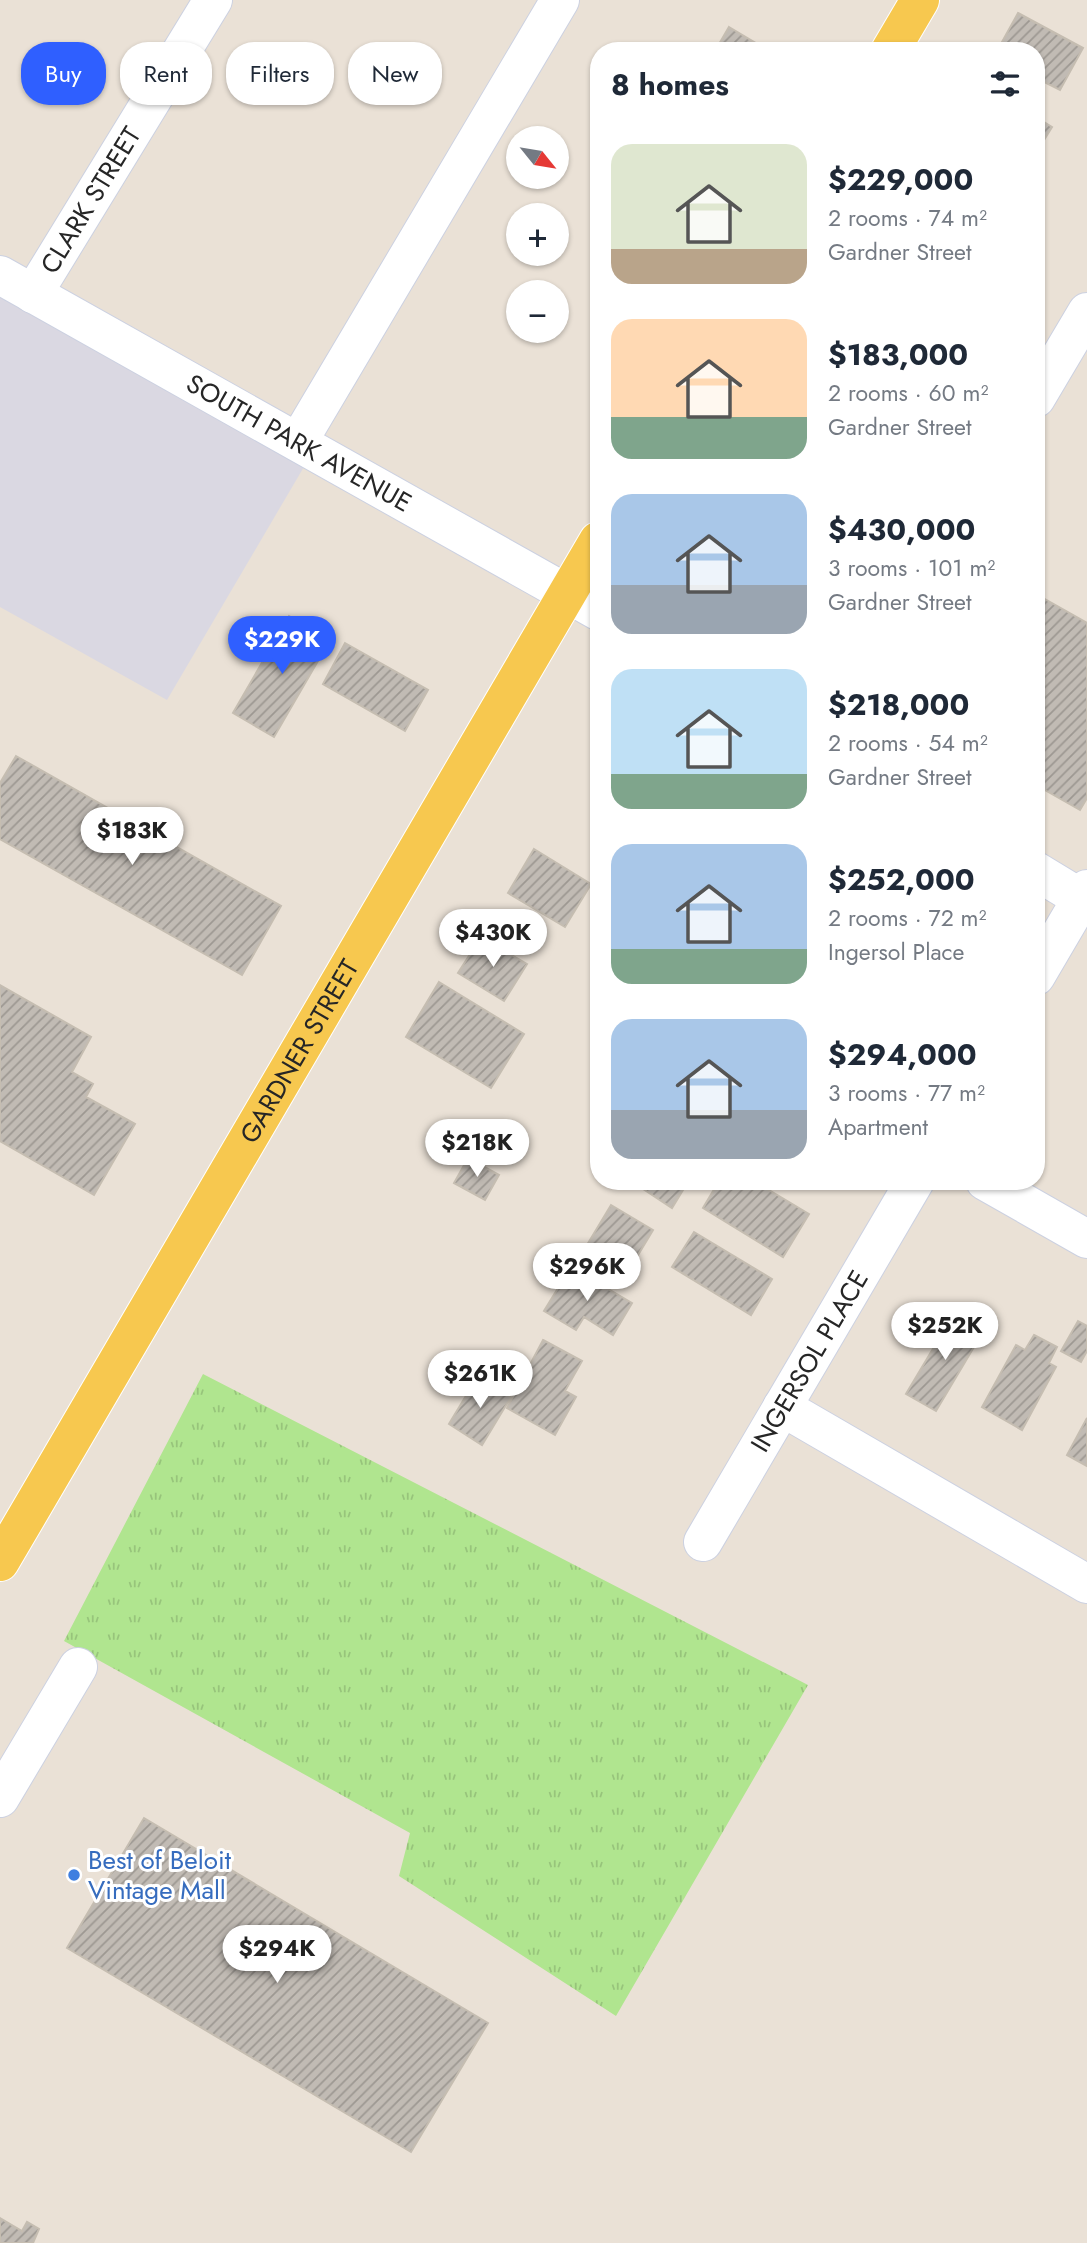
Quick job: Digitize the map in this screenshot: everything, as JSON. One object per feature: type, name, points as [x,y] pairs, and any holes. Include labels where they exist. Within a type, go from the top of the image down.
[{"type":"main road","points":[[895,42],[920,0]]},
{"type":"main road","name":"GARDNER STREET","points":[[0,1563],[583,602],[590,574]]},
{"type":"street","name":"CLARK STREET","points":[[33,294],[213,0]]},
{"type":"street","points":[[298,442],[560,0]]},
{"type":"street","name":"SOUTH PARK AVENUE","points":[[0,275],[583,602]]},
{"type":"street","points":[[1045,383],[1087,312]]},
{"type":"street","points":[[1045,877],[1085,897],[1045,961]]},
{"type":"street","name":"INGERSOL PLACE","points":[[703,1542],[910,1190]]},
{"type":"street","points":[[1001,1190],[1087,1239]]},
{"type":"street","points":[[782,1407],[1087,1584]]},
{"type":"street","points":[[0,1798],[78,1667]]},
{"type":"shaded area","points":[[0,292],[308,460],[167,700],[0,607]]},
{"type":"green space","points":[[203,1374],[808,1685],[616,2016],[399,1876],[410,1833],[64,1641]]},
{"type":"building","points":[[1018,13],[1083,48],[1060,90],[1045,82],[1045,42],[1002,42]]},
{"type":"building","points":[[729,27],[754,42],[720,42]]},
{"type":"building","points":[[1045,123],[1052,127],[1045,138]]},
{"type":"building","points":[[1045,599],[1087,623],[1087,798],[1080,810],[1045,790]]},
{"type":"building","points":[[289,616],[330,640],[274,737],[233,713]]},
{"type":"building","points":[[345,643],[428,690],[405,731],[323,684]]},
{"type":"building","points":[[16,756],[281,906],[242,975],[0,839],[0,783]]},
{"type":"building","points":[[534,849],[590,883],[565,927],[508,893]]},
{"type":"building","points":[[481,937],[527,964],[504,1001],[458,973]]},
{"type":"building","points":[[439,982],[524,1034],[491,1088],[406,1037]]},
{"type":"building","points":[[0,985],[91,1037],[72,1072],[93,1084],[86,1097],[135,1124],[94,1195],[0,1141]]},
{"type":"building","points":[[468,1158],[499,1175],[485,1200],[454,1183]]},
{"type":"building","points":[[645,1190],[683,1190],[672,1208]]},
{"type":"building","points":[[714,1190],[769,1190],[809,1214],[783,1257],[703,1208]]},
{"type":"building","points":[[611,1205],[653,1230],[626,1275],[584,1250]]},
{"type":"building","points":[[694,1232],[772,1279],[751,1315],[672,1267]]},
{"type":"building","points":[[571,1267],[632,1303],[613,1335],[584,1317],[576,1330],[544,1311]]},
{"type":"building","points":[[955,1312],[984,1330],[936,1411],[906,1394]]},
{"type":"building","points":[[1078,1321],[1087,1326],[1087,1351],[1081,1362],[1061,1351]]},
{"type":"building","points":[[1034,1335],[1057,1347],[1049,1363],[1056,1367],[1022,1430],[982,1407],[1016,1345],[1025,1350]]},
{"type":"building","points":[[543,1340],[582,1361],[565,1391],[576,1397],[555,1435],[507,1408]]},
{"type":"building","points":[[478,1376],[511,1397],[482,1445],[449,1424]]},
{"type":"building","points":[[1087,1418],[1087,1466],[1067,1455]]},
{"type":"building","points":[[144,1818],[488,2023],[411,2152],[67,1948]]},
{"type":"building","points":[[0,2218],[22,2231],[27,2222],[39,2229],[33,2243],[0,2243]]},
{"type":"place","name":"Best of Beloit Vintage Mall","points":[[74,1875]]}]
